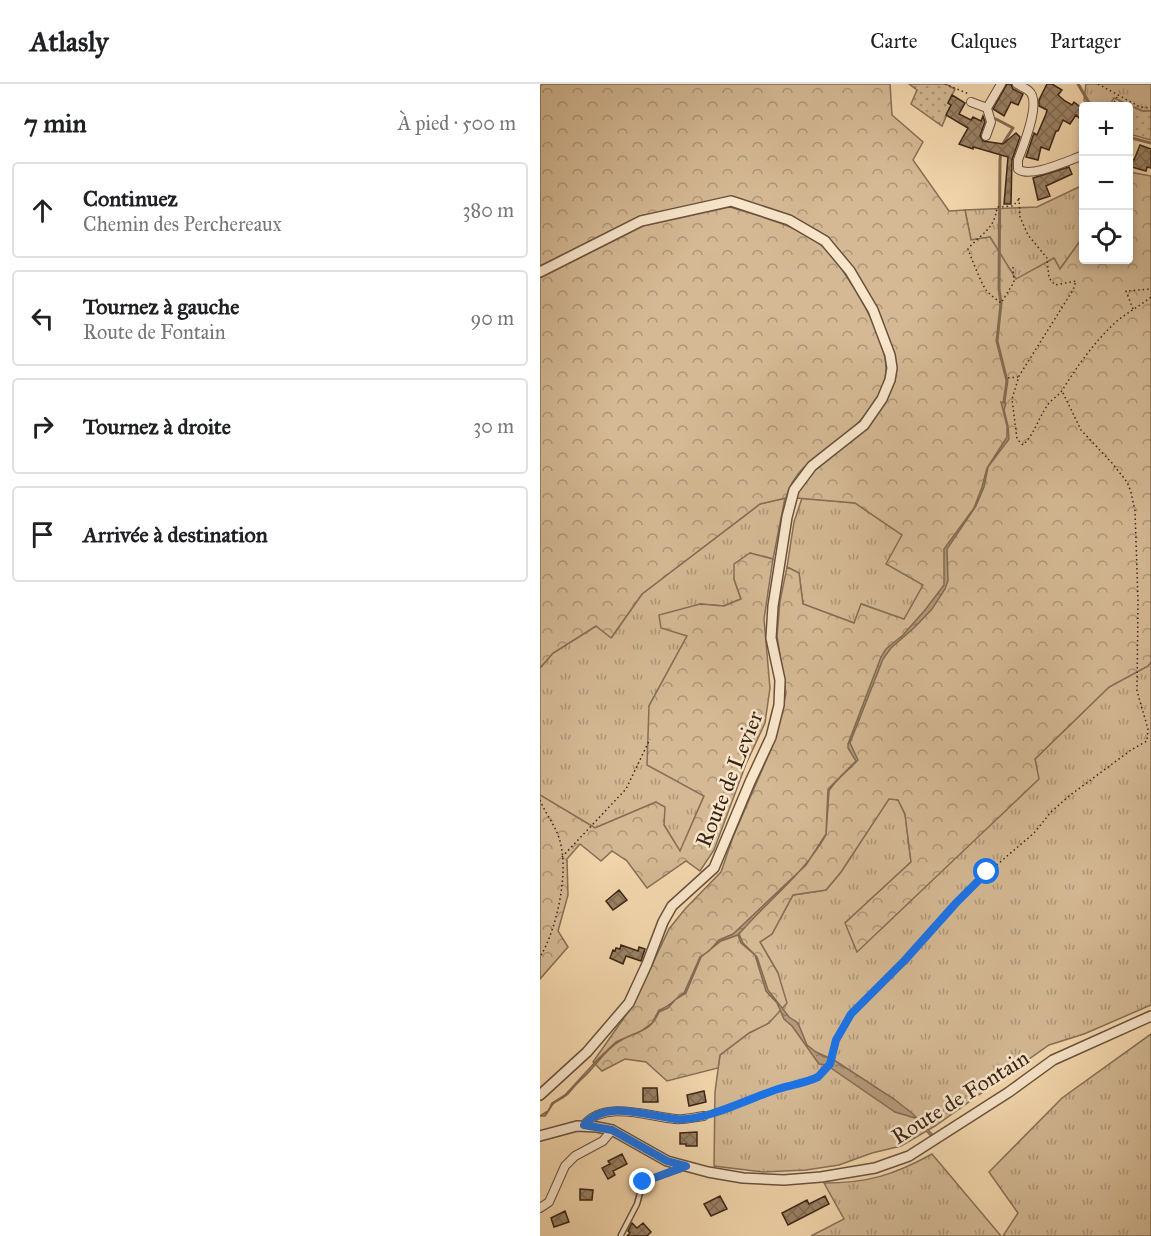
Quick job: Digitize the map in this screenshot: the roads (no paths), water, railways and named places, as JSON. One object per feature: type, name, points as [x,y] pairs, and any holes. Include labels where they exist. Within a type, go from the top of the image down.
[{"type":"street","points":[[986,136],[991,122],[987,108],[1001,84]]},
{"type":"street","points":[[1017,84],[1030,91],[1033,96],[1034,110],[1018,160],[1018,169],[1022,172],[1032,172],[1080,156]]},
{"type":"street","points":[[971,102],[987,108]]},
{"type":"street","name":"Route de Levier","points":[[540,272],[641,221],[731,201],[789,220],[825,241],[850,271],[873,309],[890,355],[892,368],[891,380],[882,399],[864,425],[812,466],[794,490],[787,517],[773,606],[771,638],[780,680],[779,705],[771,737],[714,868],[672,906],[629,1003],[587,1052],[540,1095]]},
{"type":"street","name":"Route de Fontain","points":[[540,1136],[584,1125],[612,1130],[667,1161],[743,1178],[784,1180],[821,1177],[875,1168],[909,1156],[1009,1092],[1053,1060],[1151,1016]]},
{"type":"street","points":[[584,1125],[591,1117],[612,1112],[646,1114],[678,1120],[704,1116]]},
{"type":"street","points":[[540,1208],[549,1202],[565,1166],[575,1156],[603,1141],[612,1130]]},
{"type":"lane","points":[[621,1235],[638,1204],[643,1182],[686,1166]]},
{"type":"water","points":[[1001,402],[1006,403],[1004,410],[1008,426],[1009,439],[988,467],[984,487],[976,506],[947,549],[948,581],[945,589],[932,609],[891,648],[883,659],[850,743],[858,760],[838,779],[856,761],[848,744],[881,657],[886,649],[903,635],[925,610],[944,585],[944,549],[974,508],[987,468],[1007,437],[1007,426]]},
{"type":"water","points":[[838,779],[829,791],[826,835],[811,857],[826,834],[828,789]]},
{"type":"water","points":[[799,872],[739,934],[743,943],[755,955],[741,943],[738,935],[721,941],[710,950],[719,940],[733,934]]},
{"type":"water","points":[[706,953],[701,957],[686,993],[677,999],[684,993],[700,957]]},
{"type":"water","points":[[755,955],[768,990],[789,1017],[798,1023],[807,1045],[829,1058],[826,1065],[819,1064],[792,1026],[784,1019],[777,1003],[766,991]]},
{"type":"water","points":[[675,1000],[668,1008],[659,1012],[652,1024],[642,1031],[652,1023],[659,1010]]},
{"type":"water","points":[[623,1039],[610,1048],[568,1094],[553,1104],[545,1116],[540,1116],[548,1111],[552,1103],[565,1095],[598,1059],[616,1042]]},
{"type":"water","points":[[834,1060],[894,1099],[913,1114],[935,1137],[930,1135],[915,1118],[895,1112],[831,1068]]},
{"type":"waterway","points":[[1078,84],[1089,102]]},
{"type":"waterway","points":[[996,119],[1013,128],[1002,145],[1000,160],[999,289],[1001,303],[997,341],[1007,381],[1004,402]]},
{"type":"waterway","points":[[1133,138],[1151,143]]}]
